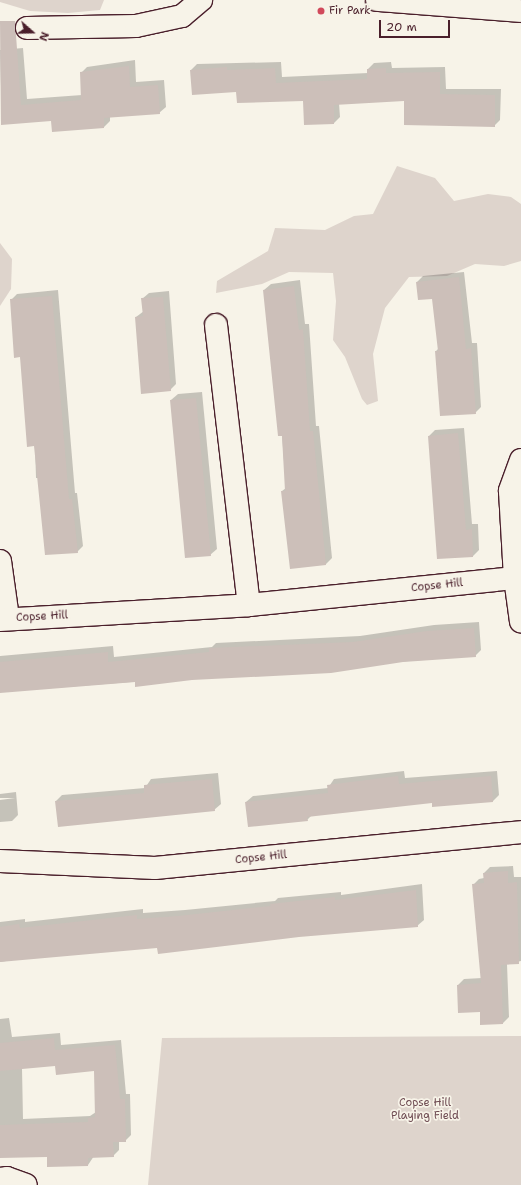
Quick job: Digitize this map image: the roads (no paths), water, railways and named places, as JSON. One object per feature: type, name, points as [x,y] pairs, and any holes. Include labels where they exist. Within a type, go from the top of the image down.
[{"type":"street","points":[[27,28],[136,26],[182,16],[200,0]]},
{"type":"street","points":[[377,0],[521,11]]},
{"type":"street","points":[[216,325],[249,605]]},
{"type":"street","points":[[521,460],[510,491],[515,578],[521,622]]},
{"type":"street","points":[[0,561],[4,619]]},
{"type":"street","name":"Copse Hill","points":[[4,619],[249,605],[515,578]]},
{"type":"street","name":"Copse Hill","points":[[0,861],[155,868],[521,832]]},
{"type":"street","points":[[0,1179],[7,1178],[26,1185]]},
{"type":"place","name":"Fir Park","points":[[321,11]]},
{"type":"park label","name":"Copse Hill Playing Field","points":[[425,1110]]}]
